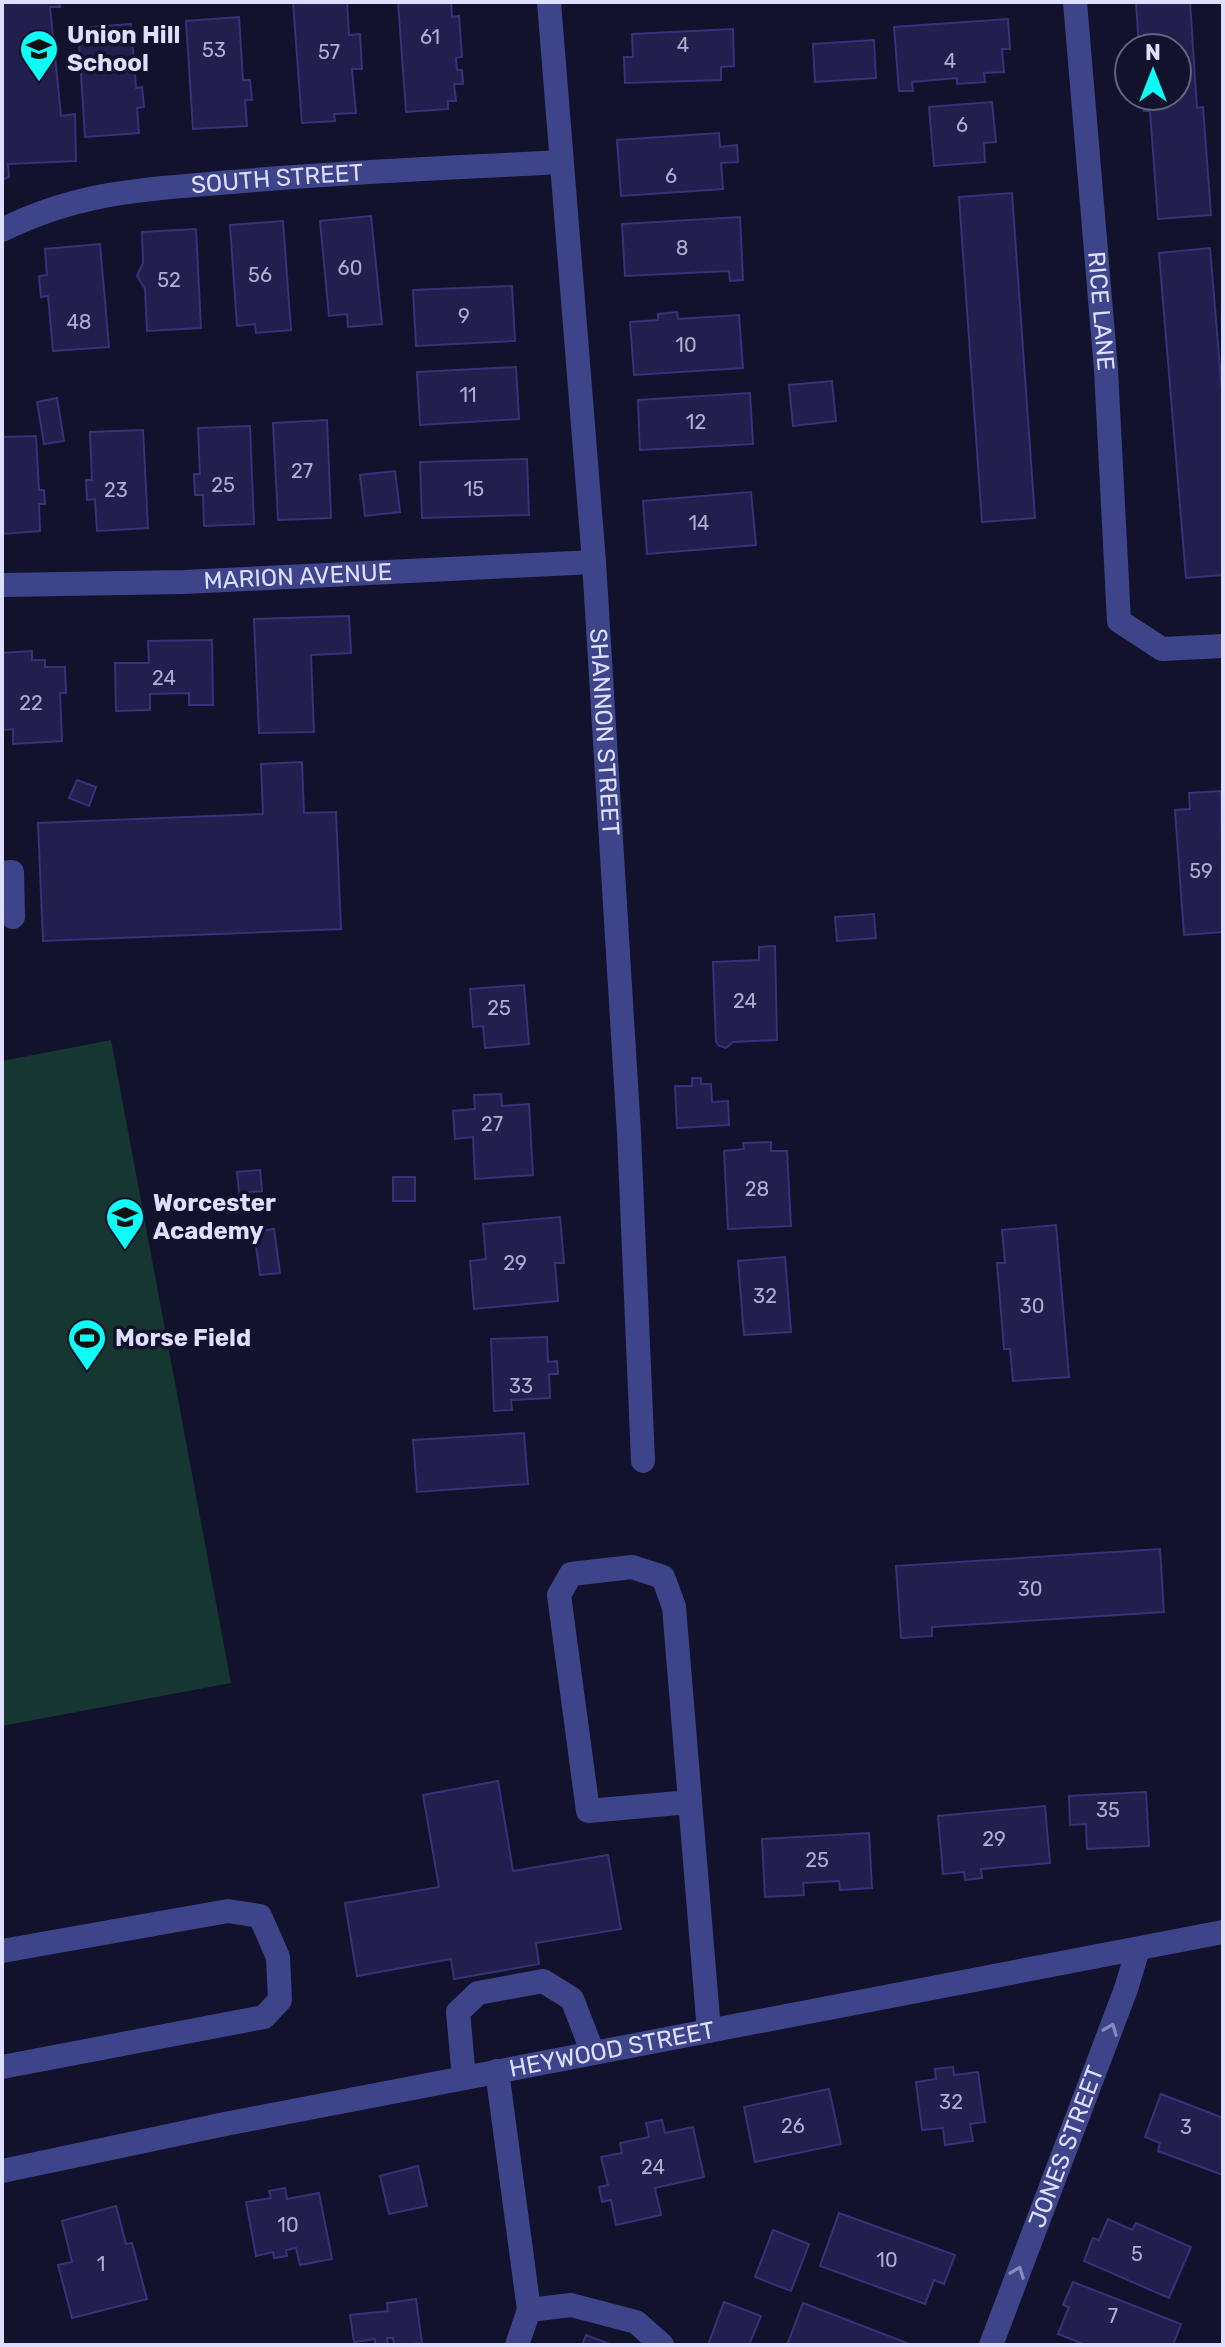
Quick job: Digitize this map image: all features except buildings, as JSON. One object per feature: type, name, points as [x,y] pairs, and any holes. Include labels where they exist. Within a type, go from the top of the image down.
[{"type":"street","name":"SHANNON STREET","points":[[549,2],[594,562],[629,1133],[643,1461]]},
{"type":"street","name":"RICE LANE","points":[[1075,2],[1106,370],[1119,621],[1162,649],[1223,646]]},
{"type":"street","name":"SOUTH STREET","points":[[2,230],[57,207],[112,192],[273,178],[561,162]]},
{"type":"street","name":"MARION AVENUE","points":[[2,585],[185,582],[594,562]]},
{"type":"street","points":[[2,873],[12,872],[13,917]]},
{"type":"street","points":[[690,1802],[588,1811],[559,1595],[571,1574],[632,1567],[663,1577],[674,1607],[709,2031]]},
{"type":"street","points":[[2,1951],[228,1911],[260,1916],[278,1957],[280,2000],[264,2017],[2,2067]]},
{"type":"street","name":"HEYWOOD STREET","points":[[2,2171],[225,2124],[1223,1932]]},
{"type":"street","name":"JONES STREET","points":[[991,2345],[1126,1989],[1138,1949]]},
{"type":"street","points":[[464,2078],[458,2012],[478,1993],[543,1981],[572,1999],[593,2053]]},
{"type":"street","points":[[497,2071],[529,2310],[517,2345]]},
{"type":"street","points":[[529,2310],[571,2305],[636,2322],[662,2345]]},
{"type":"green space","name":"Morse Field","points":[[111,1040],[231,1683],[2,1726],[2,1061]]},
{"type":"place","name":"Union Hill School","points":[[39,83]]},
{"type":"place","name":"Worcester Academy","points":[[125,1251]]},
{"type":"place","name":"Morse Field","points":[[87,1372]]}]
